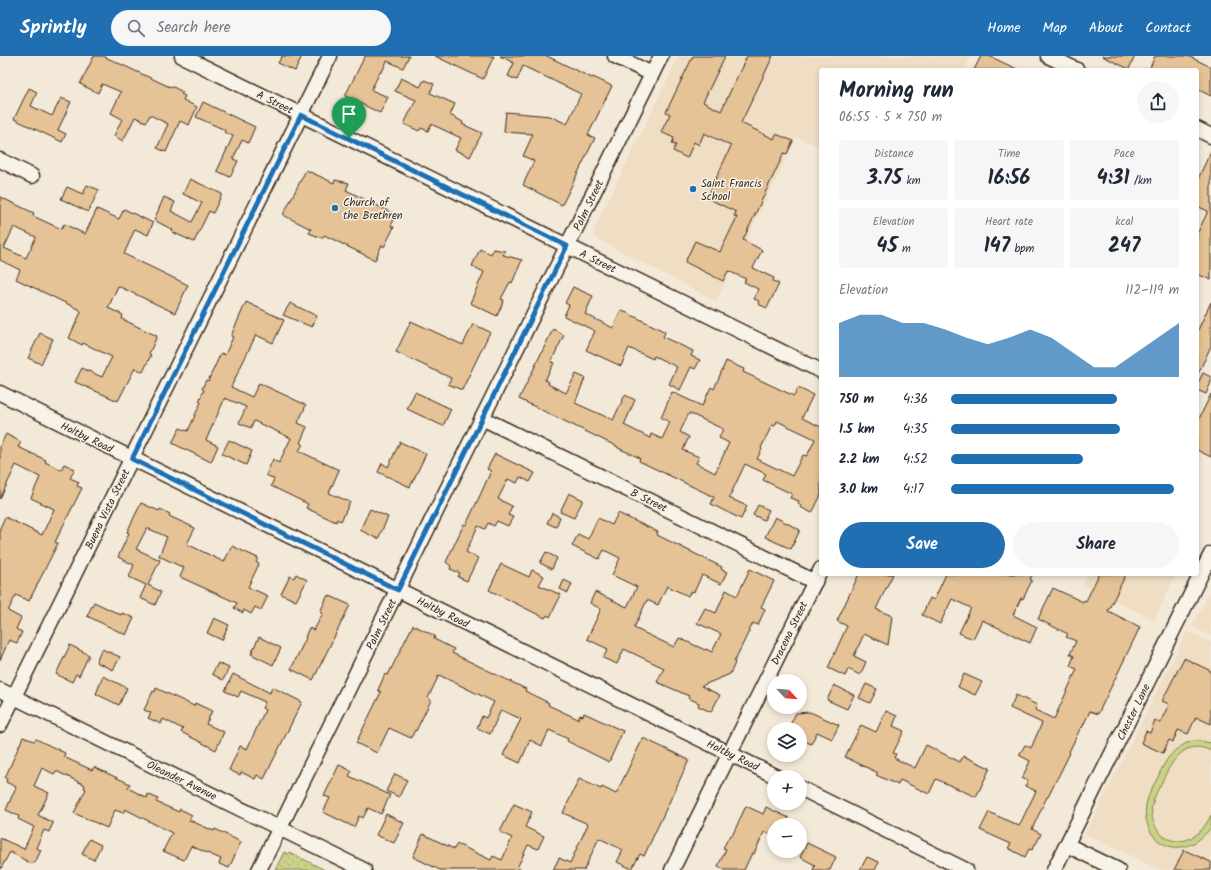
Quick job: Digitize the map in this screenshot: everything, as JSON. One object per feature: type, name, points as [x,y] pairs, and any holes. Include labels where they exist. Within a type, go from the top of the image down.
[{"type":"street","name":"A Street","points":[[182,56],[819,370]]},
{"type":"street","name":"Buena Vista Street","points":[[0,725],[330,56]]},
{"type":"street","points":[[615,56],[652,74]]},
{"type":"street","name":"Palm Street","points":[[259,870],[661,56]]},
{"type":"street","points":[[1048,56],[1072,66]]},
{"type":"street","points":[[1199,130],[1211,136]]},
{"type":"street","points":[[0,160],[32,176]]},
{"type":"street","name":"Holtby Road","points":[[0,394],[767,772]]},
{"type":"street","name":"B Street","points":[[482,418],[815,582]]},
{"type":"street","name":"Chester Lane","points":[[1199,575],[1207,559]]},
{"type":"street","name":"Dracena Street","points":[[672,870],[819,573]]},
{"type":"street","name":"Chester Lane","points":[[1054,870],[1199,576]]},
{"type":"street","name":"Oleander Avenue","points":[[0,690],[364,870]]},
{"type":"street","points":[[807,791],[966,870]]},
{"type":"street","points":[[1067,845],[1118,870]]},
{"type":"shaded area","name":"Saint Francis School","points":[[679,56],[971,56],[965,68],[819,68],[819,147],[797,137],[716,301],[594,237],[594,229]]},
{"type":"shaded area","points":[[1087,576],[1175,576],[1154,620],[1083,585]]},
{"type":"shaded area","points":[[1211,589],[1211,636],[1192,627]]},
{"type":"shaded area","points":[[1187,631],[1211,642],[1211,870],[1160,870],[1085,834]]},
{"type":"green space","points":[[1193,741],[1211,743],[1211,751],[1194,747],[1181,753],[1171,765],[1154,798],[1152,805],[1152,818],[1162,835],[1173,840],[1180,841],[1195,836],[1203,829],[1211,815],[1211,827],[1201,838],[1190,845],[1180,847],[1170,846],[1161,842],[1154,836],[1146,817],[1146,805],[1151,791],[1167,759],[1180,746]]},
{"type":"green space","points":[[284,852],[288,854],[289,852],[325,870],[275,870]]},
{"type":"building","points":[[94,56],[103,56],[170,87],[171,86],[183,92],[181,94],[185,96],[183,100],[197,107],[189,125],[180,121],[166,152],[157,148],[168,124],[150,115],[146,122],[135,117],[123,141],[114,136],[122,119],[111,113],[121,92],[102,84],[98,93],[80,84]]},
{"type":"building","points":[[282,56],[302,56],[295,71],[278,63]]},
{"type":"building","points":[[365,56],[409,56],[403,68],[387,61],[382,72],[380,72],[371,90],[388,97],[380,113],[345,96]]},
{"type":"building","points":[[435,56],[494,56],[483,79]]},
{"type":"building","points":[[500,56],[547,56],[612,86],[588,135],[595,138],[562,205],[523,185],[534,161],[523,156],[533,134],[504,132],[506,112],[550,116],[567,124],[581,94],[523,66],[517,80],[508,76],[514,63]]},
{"type":"building","points":[[693,56],[725,56],[703,102],[721,111],[747,56],[773,56],[741,123],[774,139],[776,134],[793,141],[787,154],[784,153],[743,240],[762,250],[753,268],[774,278],[773,281],[779,284],[767,308],[758,304],[759,301],[754,299],[758,289],[744,282],[746,279],[728,271],[723,281],[685,262],[695,241],[720,252],[737,217],[734,216],[736,212],[707,198],[731,146],[704,133],[699,145],[694,142],[687,158],[673,151],[676,145],[672,144],[674,138],[661,132],[670,114],[666,112]]},
{"type":"building","points":[[981,56],[989,56],[1015,68],[975,68]]},
{"type":"building","points":[[1102,56],[1135,56],[1129,68]]},
{"type":"building","points":[[1155,56],[1188,56],[1211,67],[1211,96],[1199,90],[1199,68],[1150,68]]},
{"type":"building","points":[[401,78],[420,87],[424,80],[434,84],[430,93],[455,104],[450,115],[463,122],[462,124],[482,133],[470,157],[455,150],[461,138],[431,124],[428,131],[421,128],[419,131],[404,124],[416,100],[395,91]]},
{"type":"building","points":[[29,88],[37,92],[31,106],[52,116],[61,98],[71,102],[58,130],[66,134],[62,142],[14,119]]},
{"type":"building","points":[[203,102],[255,127],[248,143],[242,140],[233,159],[238,161],[230,177],[217,171],[233,136],[224,132],[225,130],[196,117]]},
{"type":"building","points":[[1211,151],[1211,280],[1199,275],[1199,230],[1208,211],[1199,207],[1199,177]]},
{"type":"building","points":[[306,170],[334,183],[335,180],[349,183],[346,190],[396,215],[391,226],[394,227],[384,247],[382,245],[375,260],[324,235],[322,238],[309,233],[311,229],[283,215]]},
{"type":"building","points":[[190,179],[222,194],[213,213],[209,211],[194,242],[172,232],[173,230],[154,220],[164,197],[175,202],[171,211],[192,222],[202,203],[183,194]]},
{"type":"building","points":[[87,185],[99,190],[88,212],[61,199],[67,187],[83,194]]},
{"type":"building","points":[[0,197],[34,213],[33,216],[61,229],[64,224],[85,234],[97,209],[119,219],[124,209],[153,223],[148,235],[135,229],[124,254],[188,285],[175,313],[118,286],[108,308],[123,315],[122,319],[157,336],[149,354],[151,355],[143,372],[135,368],[118,401],[75,382],[82,368],[102,377],[112,357],[69,338],[81,312],[80,310],[16,279],[20,270],[0,260]],"holes":[[[14,227],[36,237],[26,258],[4,248]]]},
{"type":"building","points":[[480,249],[491,254],[493,249],[505,251],[503,255],[522,260],[512,283],[510,282],[501,299],[504,300],[497,316],[470,303],[484,272],[472,266]]},
{"type":"building","points":[[573,287],[593,296],[585,314],[613,328],[621,310],[665,332],[663,337],[693,351],[691,356],[700,360],[695,369],[691,367],[680,390],[669,384],[677,367],[654,356],[653,359],[629,348],[621,366],[586,350],[595,331],[564,316],[569,305],[565,303]]},
{"type":"building","points":[[246,302],[284,320],[273,343],[256,335],[231,387],[252,397],[259,383],[306,405],[298,423],[307,427],[300,443],[303,444],[299,451],[339,470],[329,493],[350,502],[341,521],[337,519],[336,522],[306,508],[308,504],[271,486],[274,479],[266,475],[273,459],[279,463],[291,438],[254,421],[251,428],[239,423],[246,407],[225,398],[206,440],[218,446],[211,462],[172,443],[180,428],[188,431],[201,402],[199,401],[204,390],[202,389],[206,380],[208,381],[221,353],[225,355],[233,337],[231,336]]},
{"type":"building","points":[[1211,302],[1211,346],[1199,372],[1199,328]]},
{"type":"building","points":[[290,303],[317,316],[312,327],[283,315]]},
{"type":"building","points":[[411,321],[463,345],[473,324],[490,332],[462,390],[448,384],[451,378],[396,352]]},
{"type":"building","points":[[553,329],[564,335],[551,362],[554,363],[545,380],[549,382],[548,384],[566,393],[576,374],[585,378],[575,403],[613,420],[625,395],[635,400],[624,425],[650,438],[651,434],[662,439],[670,422],[661,418],[672,392],[702,406],[711,387],[714,389],[726,361],[744,369],[743,372],[794,396],[798,388],[813,395],[802,418],[819,426],[819,499],[812,513],[800,507],[801,505],[798,503],[799,501],[790,498],[792,494],[763,480],[766,474],[745,464],[729,498],[747,506],[741,519],[711,504],[714,497],[639,461],[640,458],[519,399]],"holes":[[[689,413],[723,429],[719,438],[729,443],[715,473],[696,463],[699,457],[683,450],[689,437],[680,432]],[[777,421],[815,439],[807,456],[803,455],[792,476],[757,459],[772,425],[775,426]]]},
{"type":"building","points":[[40,333],[53,339],[41,364],[28,358]]},
{"type":"building","points":[[1203,373],[1211,377],[1211,382],[1206,394],[1199,391],[1199,381]]},
{"type":"building","points":[[415,392],[451,409],[443,426],[407,409]]},
{"type":"building","points":[[1211,394],[1211,457],[1199,451],[1199,419]]},
{"type":"building","points":[[6,434],[21,442],[18,447],[46,460],[45,462],[61,470],[64,464],[75,469],[70,478],[79,482],[77,486],[82,488],[55,542],[58,543],[29,601],[16,595],[8,611],[21,618],[16,629],[22,632],[17,643],[9,640],[0,660],[0,528],[5,517],[42,535],[54,509],[31,498],[40,477],[16,465],[0,499],[0,446]]},
{"type":"building","points":[[229,440],[252,451],[246,465],[222,454]]},
{"type":"building","points":[[400,442],[426,454],[410,487],[378,472],[382,463],[388,467]]},
{"type":"building","points":[[495,454],[535,473],[530,482],[520,477],[517,483],[508,479],[498,499],[512,506],[508,515],[513,517],[508,526],[497,521],[494,526],[488,523],[485,529],[478,526],[466,552],[478,558],[467,581],[458,577],[460,573],[450,569],[451,566],[446,562],[482,491],[491,471],[487,469]]},
{"type":"building","points":[[569,493],[583,500],[574,518],[560,512]]},
{"type":"building","points":[[141,503],[159,511],[160,509],[170,514],[169,516],[195,528],[187,544],[224,562],[232,546],[258,558],[256,562],[259,564],[248,587],[268,596],[261,610],[255,607],[251,614],[244,610],[243,613],[234,608],[237,603],[180,577],[184,568],[159,556],[167,537],[147,528],[136,549],[160,560],[148,585],[161,592],[155,605],[140,598],[146,585],[129,577],[134,565],[118,557],[129,533],[127,532]]},
{"type":"building","points":[[758,505],[769,510],[764,520],[753,515]]},
{"type":"building","points":[[370,509],[388,517],[378,539],[360,530]]},
{"type":"building","points":[[552,513],[560,517],[556,527],[547,523]]},
{"type":"building","points":[[618,513],[658,532],[657,535],[722,567],[721,569],[727,572],[721,584],[702,575],[694,592],[691,591],[688,596],[667,586],[658,605],[647,600],[634,628],[674,647],[679,638],[712,652],[721,634],[697,623],[705,608],[716,613],[726,590],[737,596],[750,569],[774,581],[761,607],[765,609],[758,625],[753,623],[734,662],[735,663],[730,674],[701,686],[720,695],[711,712],[698,706],[699,703],[688,698],[689,696],[657,682],[664,668],[624,649],[617,664],[603,658],[608,649],[587,639],[601,609],[590,603],[595,592],[627,607],[637,587],[612,575],[620,558],[604,550],[599,559],[572,546],[578,534],[588,539],[598,518],[612,525]]},
{"type":"building","points":[[775,517],[800,530],[791,549],[765,537]]},
{"type":"building","points":[[546,552],[557,558],[552,569],[540,563]]},
{"type":"building","points":[[501,564],[529,577],[532,570],[544,576],[539,585],[561,595],[550,617],[547,615],[545,618],[489,590]]},
{"type":"building","points":[[296,574],[307,580],[296,601],[281,594],[290,576],[294,578]]},
{"type":"building","points":[[858,576],[892,576],[876,609],[892,616],[888,645],[864,634],[854,656],[866,662],[860,675],[848,669],[845,676],[828,668],[847,626],[837,621]]},
{"type":"building","points":[[945,576],[1032,576],[1030,579],[1032,580],[1023,599],[1021,598],[1013,615],[1037,627],[1030,643],[982,620],[973,639],[959,633],[971,608],[952,599],[940,624],[922,615],[930,598],[934,600]]},
{"type":"building","points":[[1098,576],[1125,576],[1108,611],[1140,627],[1098,714],[1090,711],[1082,728],[1081,727],[1069,752],[1070,753],[1032,829],[1041,834],[1032,850],[1029,849],[1025,857],[1008,848],[1011,844],[980,830],[989,812],[1019,826],[1036,791],[1025,786],[1028,781],[1022,778],[1030,761],[1019,755],[1025,745],[1031,748],[1042,723],[1010,708],[1016,695],[1037,705],[1035,710],[1054,719],[1077,669],[1070,666],[1074,656],[1070,654],[1076,641],[1066,637],[1068,634],[1038,619],[1053,588],[1083,602],[1084,600],[1086,601]]},
{"type":"building","points":[[564,580],[572,584],[568,593],[560,589]]},
{"type":"building","points":[[328,595],[350,605],[313,680],[291,669],[306,638],[305,637],[309,628],[314,630],[323,613],[320,612]]},
{"type":"building","points":[[94,602],[121,615],[122,613],[134,618],[126,635],[87,616]]},
{"type":"building","points":[[214,618],[229,625],[222,640],[207,633]]},
{"type":"building","points":[[413,625],[435,636],[434,639],[454,649],[452,653],[526,689],[525,691],[549,703],[548,705],[578,719],[580,715],[583,716],[584,713],[623,731],[609,762],[567,741],[568,739],[549,730],[542,746],[530,740],[520,763],[503,755],[521,719],[501,710],[490,734],[477,728],[482,716],[486,718],[494,702],[439,675],[428,698],[431,700],[411,738],[389,728],[377,753],[356,743],[381,692],[378,690],[385,674],[388,675]]},
{"type":"building","points":[[259,637],[281,648],[273,665],[251,654]]},
{"type":"building","points":[[70,645],[89,655],[79,676],[76,674],[72,682],[56,674]]},
{"type":"building","points":[[102,649],[120,657],[113,670],[96,662]]},
{"type":"building","points":[[1184,658],[1211,671],[1211,724],[1196,717],[1188,734],[1178,730],[1173,742],[1169,740],[1163,753],[1141,743],[1146,731],[1150,733],[1155,720],[1160,723],[1169,704],[1162,701]]},
{"type":"building","points":[[218,663],[229,668],[223,680],[212,674]]},
{"type":"building","points":[[233,674],[270,693],[272,687],[302,702],[264,779],[257,775],[255,779],[241,772],[240,775],[229,770],[240,746],[247,749],[265,710],[262,708],[265,702],[241,691],[238,697],[225,691]]},
{"type":"building","points":[[964,674],[982,682],[975,695],[958,687]]},
{"type":"building","points":[[103,676],[127,688],[119,705],[96,694]]},
{"type":"building","points":[[866,684],[877,689],[870,703],[859,698]]},
{"type":"building","points":[[834,685],[854,695],[847,709],[827,700]]},
{"type":"building","points":[[156,688],[194,706],[195,703],[212,711],[206,724],[224,732],[216,750],[181,732],[183,729],[163,719],[161,724],[148,718],[151,713],[144,710]]},
{"type":"building","points":[[886,711],[897,716],[893,726],[904,731],[893,753],[896,754],[894,758],[915,768],[926,745],[960,762],[963,756],[990,768],[976,797],[936,779],[929,794],[900,780],[898,785],[876,775],[878,773],[845,757],[861,725],[876,732]]},
{"type":"building","points":[[807,712],[810,712],[839,725],[832,739],[817,732],[811,744],[807,742],[807,722],[792,722],[796,714],[807,714]]},
{"type":"building","points":[[23,737],[34,741],[36,739],[65,753],[64,756],[66,758],[92,770],[94,767],[130,784],[128,788],[147,798],[148,794],[158,799],[156,802],[179,812],[180,809],[192,815],[189,820],[214,831],[215,829],[241,842],[229,868],[219,864],[221,859],[191,846],[184,860],[163,851],[172,833],[125,809],[123,813],[115,810],[107,828],[74,813],[86,789],[84,788],[85,785],[56,771],[54,774],[42,768],[34,786],[49,793],[38,815],[53,823],[49,832],[44,830],[36,848],[41,850],[35,863],[33,862],[32,864],[10,852],[0,870],[0,838],[24,849],[34,827],[18,819],[19,816],[6,810],[16,787],[6,782],[7,779],[5,778]]},
{"type":"building","points":[[643,738],[689,760],[644,856],[640,854],[632,869],[617,862],[623,850],[599,838],[584,870],[553,870],[559,858],[570,863],[588,824],[563,813],[579,779],[601,789],[602,787],[616,794]]},
{"type":"building","points":[[339,765],[352,771],[349,776],[390,795],[381,814],[368,808],[363,818],[359,816],[354,827],[323,812],[330,798],[324,796]]},
{"type":"building","points":[[395,774],[407,780],[399,797],[386,791]]},
{"type":"building","points":[[514,804],[532,812],[525,827],[544,836],[538,849],[528,845],[517,868],[522,870],[440,870],[413,857],[423,834],[454,849],[457,844],[491,860],[493,856],[502,860],[512,838],[500,832]]},
{"type":"building","points":[[746,806],[763,814],[766,807],[767,810],[772,810],[789,818],[767,818],[767,833],[764,832],[754,854],[752,853],[744,870],[725,870],[718,866],[726,849],[723,848],[730,835],[732,836]]},
{"type":"building","points":[[386,814],[404,823],[394,843],[376,835]]},
{"type":"building","points":[[89,839],[101,845],[94,860],[82,854]]},
{"type":"building","points":[[807,843],[836,857],[830,870],[813,870],[815,865],[802,858],[807,858]]},
{"type":"building","points":[[1184,850],[1211,862],[1211,870],[1174,870]]},
{"type":"building","points":[[867,857],[879,862],[875,870],[860,870]]},
{"type":"place","name":"Saint Francis School","points":[[693,189]]},
{"type":"place","name":"Church of the Brethren","points":[[335,208]]},
{"type":"route","points":[[301,115],[349,138],[567,246],[398,590],[132,459],[301,115]]}]
